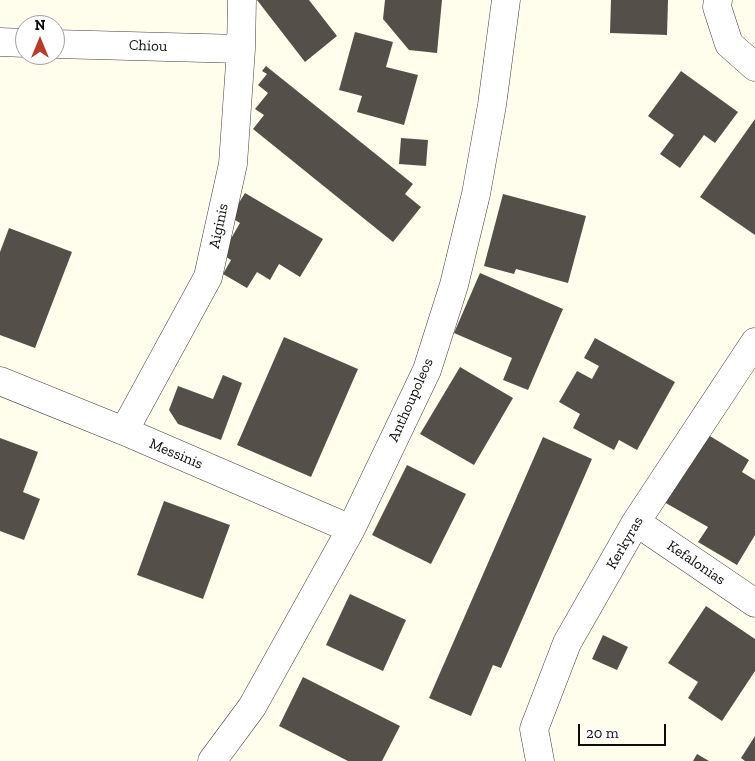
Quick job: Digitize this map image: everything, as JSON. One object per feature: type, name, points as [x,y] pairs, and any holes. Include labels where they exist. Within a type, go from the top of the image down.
[{"type":"street","name":"Aiginis","points":[[124,431],[208,277],[233,164],[241,49],[242,0]]},
{"type":"street","name":"Anthoupoleos","points":[[212,761],[252,708],[351,529],[427,370],[454,286],[476,194],[491,112],[506,0]]},
{"type":"street","points":[[718,0],[718,7],[729,44],[755,67]]},
{"type":"street","points":[[0,42],[15,43]]},
{"type":"street","name":"Chiou","points":[[65,44],[241,49]]},
{"type":"street","name":"Kerkyras","points":[[540,761],[534,729],[567,643],[636,522],[755,342]]},
{"type":"street","name":"Messinis","points":[[0,382],[124,431],[351,529]]},
{"type":"street","name":"Kefalonias","points":[[636,522],[755,603]]},
{"type":"building","points":[[257,0],[309,0],[337,36],[305,62]]},
{"type":"building","points":[[385,0],[442,0],[437,53],[409,50],[383,19]]},
{"type":"building","points":[[611,0],[668,0],[667,35],[610,33]]},
{"type":"building","points":[[355,32],[393,42],[386,67],[418,75],[404,125],[357,112],[362,96],[339,90]]},
{"type":"building","points":[[266,66],[413,184],[405,194],[421,207],[393,242],[253,129],[264,115],[255,109],[268,93],[258,85],[267,74],[262,71]]},
{"type":"building","points":[[681,71],[738,112],[715,143],[704,135],[680,168],[660,154],[674,135],[648,116]]},
{"type":"building","points":[[755,119],[755,235],[700,197]]},
{"type":"building","points":[[401,138],[428,140],[426,166],[399,164]]},
{"type":"building","points":[[245,193],[323,239],[300,277],[279,264],[270,280],[257,272],[247,288],[223,274],[231,260],[222,254],[240,223],[230,217]]},
{"type":"building","points":[[503,194],[586,216],[568,283],[516,269],[514,274],[484,266]]},
{"type":"building","points":[[9,228],[72,252],[35,348],[0,335],[0,252]]},
{"type":"building","points":[[480,273],[563,309],[528,390],[503,380],[512,358],[454,333]]},
{"type":"building","points":[[284,337],[358,369],[311,477],[237,445]]},
{"type":"building","points":[[595,338],[675,382],[637,450],[619,440],[614,450],[573,428],[580,414],[559,402],[577,371],[592,379],[599,366],[584,358]]},
{"type":"building","points":[[460,367],[513,398],[474,465],[420,434]]},
{"type":"building","points":[[223,375],[242,383],[221,440],[178,424],[169,410],[178,386],[213,399]]},
{"type":"building","points":[[705,433],[749,460],[742,472],[755,480],[755,535],[737,565],[698,542],[708,527],[664,502]]},
{"type":"building","points":[[543,437],[592,459],[501,668],[493,665],[471,716],[429,698]]},
{"type":"building","points":[[0,438],[38,452],[23,492],[40,499],[24,540],[0,531]]},
{"type":"building","points":[[407,465],[466,494],[431,564],[372,535]]},
{"type":"building","points":[[164,501],[230,525],[203,599],[137,575]]},
{"type":"building","points":[[350,594],[406,620],[383,671],[326,645]]},
{"type":"building","points":[[706,606],[755,639],[755,671],[722,721],[688,698],[698,682],[668,663]]},
{"type":"building","points":[[603,635],[628,647],[617,670],[592,659]]},
{"type":"building","points":[[303,677],[400,726],[382,761],[348,761],[279,726]]},
{"type":"building","points":[[755,736],[755,761],[745,761],[741,758]]},
{"type":"building","points":[[697,754],[709,761],[693,761]]}]
